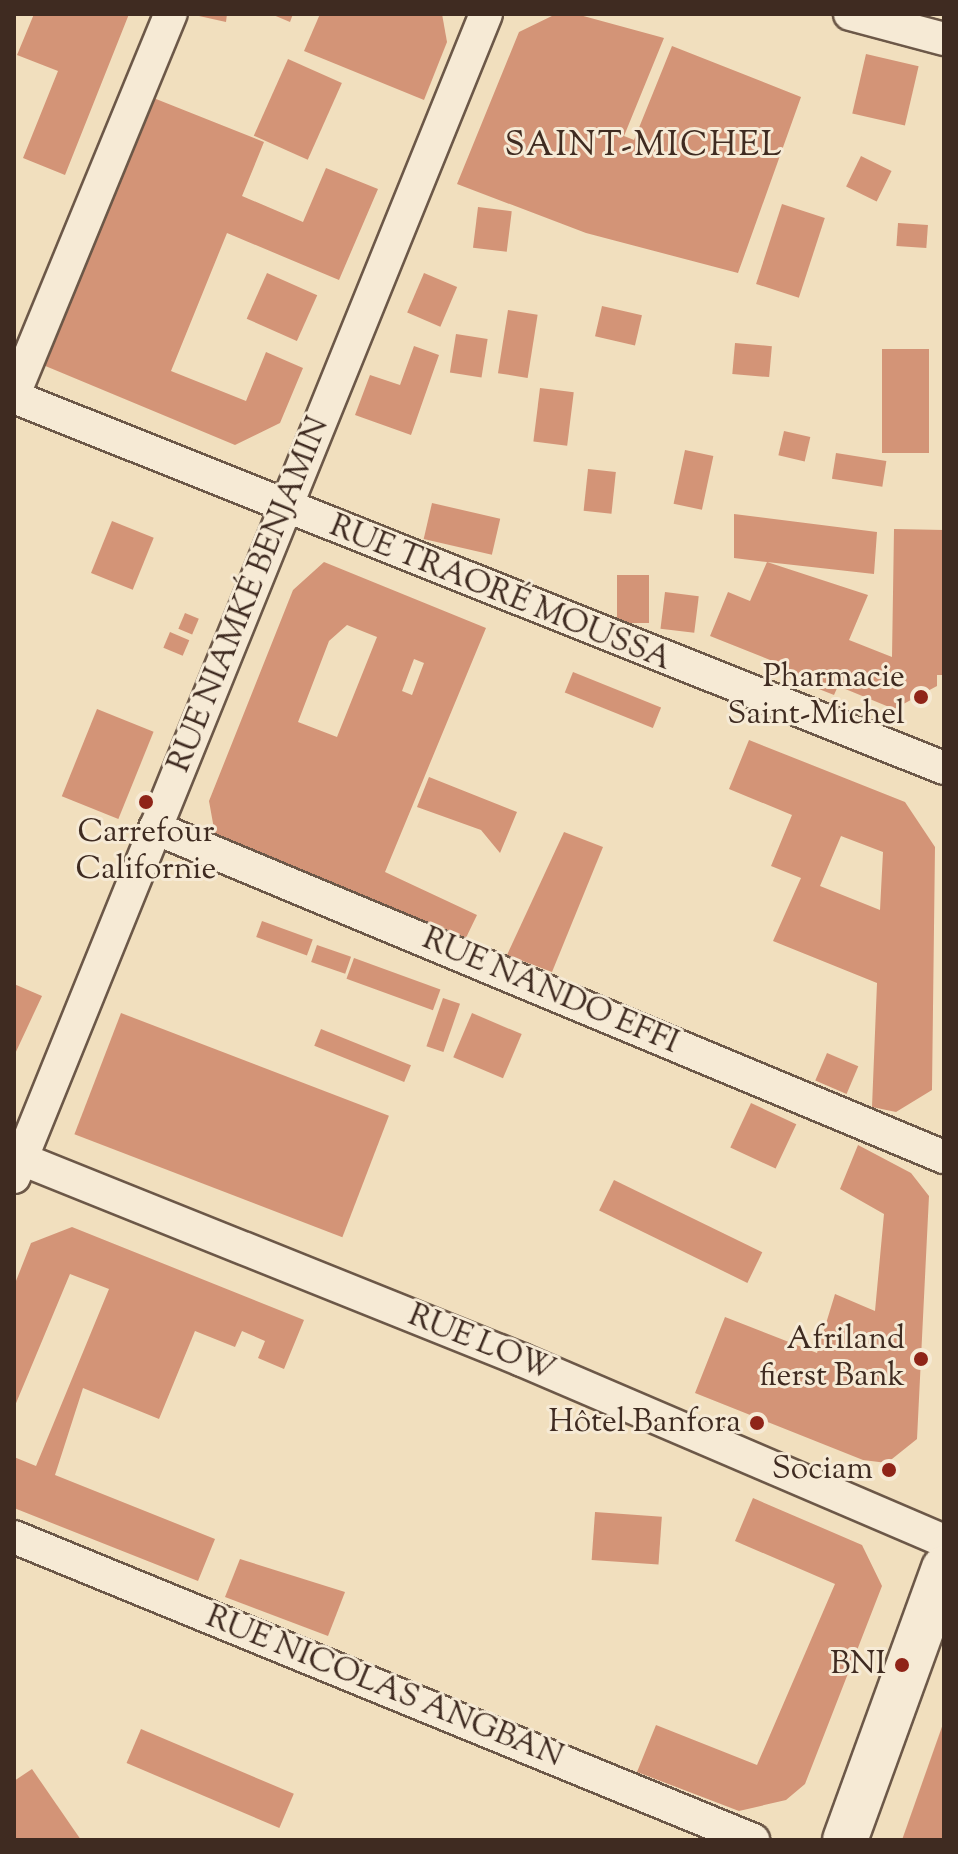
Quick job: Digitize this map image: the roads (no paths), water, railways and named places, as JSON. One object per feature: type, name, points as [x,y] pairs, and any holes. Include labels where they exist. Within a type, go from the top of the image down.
[{"type":"street","points":[[14,396],[171,14]]},
{"type":"street","name":"RUE NIAMKÉ BENJAMIN","points":[[16,1164],[486,14]]},
{"type":"street","points":[[850,14],[944,39]]},
{"type":"street","name":"RUE TRAORÉ MOUSSA","points":[[14,396],[285,508],[944,768]]},
{"type":"street","name":"RUE NANDO EFFI","points":[[155,828],[944,1157]]},
{"type":"street","name":"RUE LOW","points":[[16,1164],[522,1360],[944,1541]]},
{"type":"street","name":"RUE NICOLAS ANGBAN","points":[[14,1537],[753,1840]]},
{"type":"street","points":[[845,1840],[944,1568]]},
{"type":"place","name":"Pharmacie Saint-Michel","points":[[921,697]]},
{"type":"place","name":"Carrefour Californie","points":[[146,802]]},
{"type":"place","name":"Afriland fierst Bank","points":[[921,1359]]},
{"type":"place","name":"Hôtel Banfora","points":[[757,1423]]},
{"type":"place","name":"Sociam","points":[[889,1470]]},
{"type":"place","name":"BNI","points":[[902,1665]]},
{"type":"district","name":"SAINT-MICHEL","points":[[644,147]]}]
